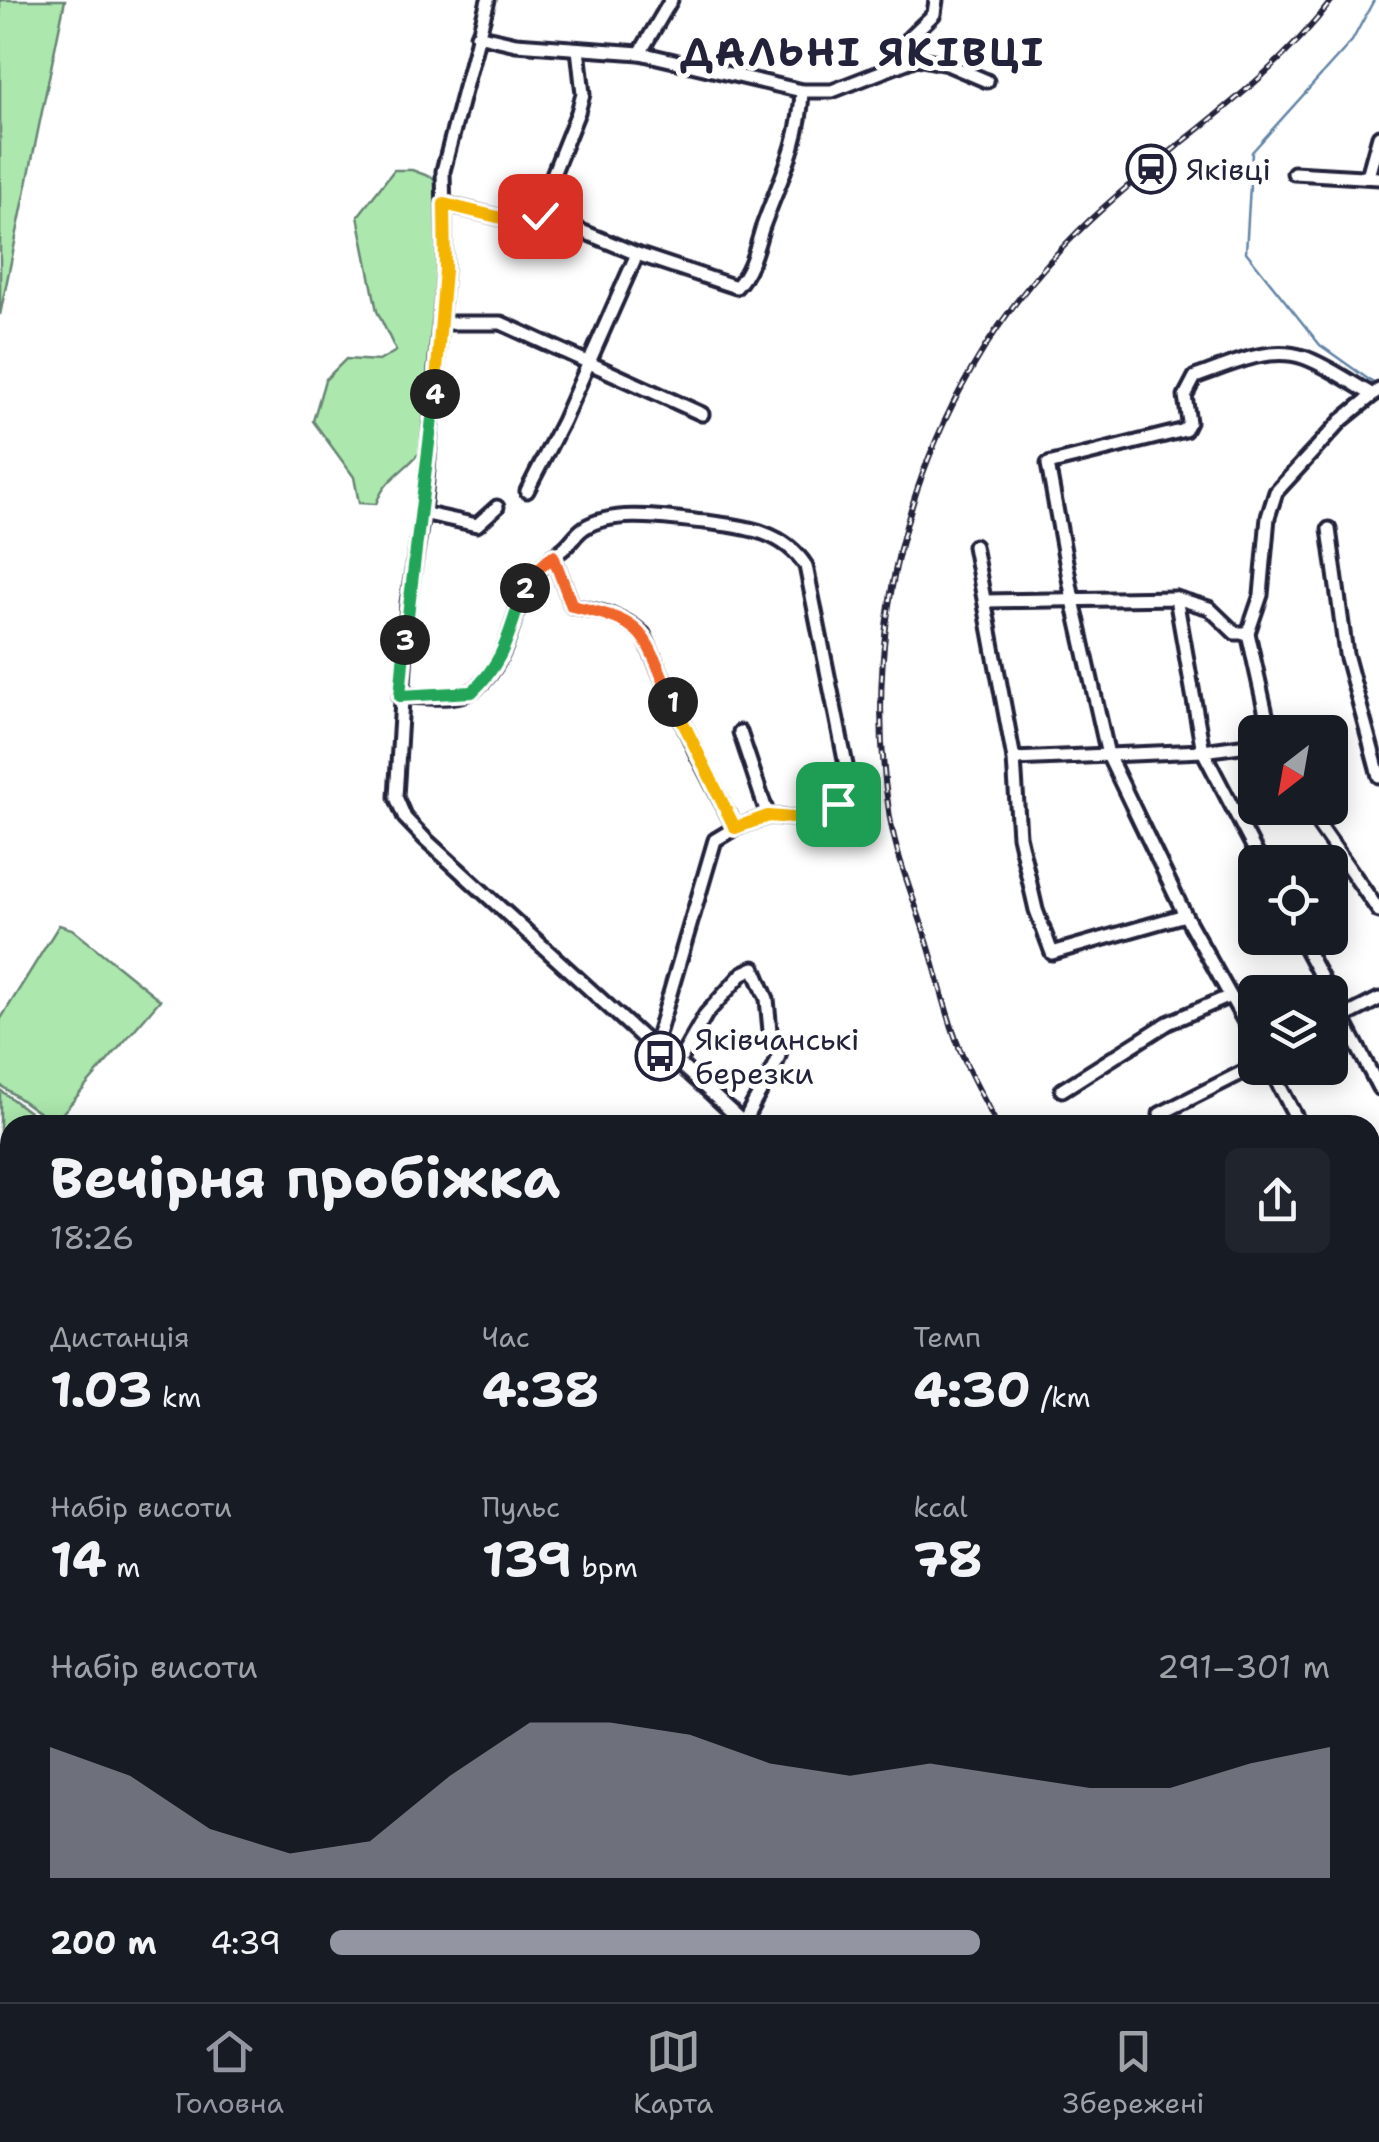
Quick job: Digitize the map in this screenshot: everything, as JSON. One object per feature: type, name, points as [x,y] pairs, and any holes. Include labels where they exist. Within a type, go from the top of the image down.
[{"type":"street","points":[[488,0],[443,171],[445,270],[422,513],[408,604],[396,797],[405,818],[424,839],[654,1048],[678,1063],[735,1115]]},
{"type":"street","points":[[640,53],[671,0]]},
{"type":"street","points":[[900,62],[910,37],[934,14],[936,0]]},
{"type":"street","points":[[478,35],[516,44],[640,53],[802,92],[832,91],[918,58],[947,64],[988,82]]},
{"type":"street","points":[[532,219],[578,112],[582,94],[578,49]]},
{"type":"street","points":[[444,204],[518,222],[540,216],[550,218],[636,254],[736,287],[742,281],[784,179],[801,122],[802,92]]},
{"type":"street","points":[[1294,173],[1373,177],[1379,136]]},
{"type":"street","points":[[527,491],[590,363],[636,254]]},
{"type":"street","points":[[441,323],[501,323],[702,414]]},
{"type":"street","points":[[1238,1010],[1185,915],[1108,754],[1073,600],[1048,464],[1185,430],[1190,422],[1185,396],[1195,377],[1275,353],[1302,356],[1376,392],[1342,420],[1276,492],[1268,518],[1261,595],[1248,633],[1266,715]]},
{"type":"street","points":[[422,513],[476,525],[497,507]]},
{"type":"street","points":[[400,696],[472,692],[488,677],[509,640],[527,584],[581,529],[596,521],[650,516],[765,532],[790,547],[806,566],[853,800],[806,819],[768,816],[715,840],[654,1048]]},
{"type":"street","points":[[1329,529],[1346,654],[1379,776]]},
{"type":"street","points":[[974,546],[1014,760],[1019,836],[1036,910],[1052,953],[1185,915]]},
{"type":"street","points":[[553,556],[572,606],[613,614],[643,634],[735,828]]},
{"type":"street","points":[[985,601],[1176,598],[1209,608],[1235,633],[1248,633]]},
{"type":"street","points":[[1176,598],[1203,751],[1252,845]]},
{"type":"street","points":[[740,732],[768,816]]},
{"type":"street","points":[[1014,760],[1238,746]]},
{"type":"street","points":[[1319,825],[1379,911]]},
{"type":"street","points":[[678,1063],[706,1014],[743,973],[754,968],[767,1000],[770,1031],[780,1052],[749,1115]]},
{"type":"street","points":[[1062,1090],[1168,1023],[1230,996]]},
{"type":"street","points":[[1348,1014],[1379,1000]]},
{"type":"street","points":[[1348,1039],[1379,1088]]},
{"type":"street","points":[[1160,1114],[1238,1075]]},
{"type":"street","points":[[1279,1085],[1295,1115]]},
{"type":"green space","points":[[0,0],[65,0],[0,315]]},
{"type":"green space","points":[[394,170],[412,170],[436,179],[442,236],[421,451],[390,481],[376,504],[359,503],[354,477],[313,421],[325,380],[346,359],[379,361],[396,351],[377,311],[358,216]]},
{"type":"green space","points":[[59,925],[72,929],[160,1000],[61,1115],[43,1115],[0,1085],[0,1020]]},
{"type":"green space","points":[[0,1090],[33,1115],[0,1115]]},
{"type":"waterway","points":[[1374,0],[1352,41],[1252,152],[1246,252],[1320,345],[1375,384]]},
{"type":"railway","points":[[992,1115],[952,1029],[890,818],[882,740],[883,663],[892,586],[910,511],[937,438],[972,369],[1014,305],[1097,213],[1271,67],[1332,0]]},
{"type":"place","name":"Яківці","points":[[1151,169]]},
{"type":"place","name":"Яківчанські березки","points":[[660,1056]]},
{"type":"district","name":"ДАЛЬНІ ЯКІВЦІ","points":[[863,52]]},
{"type":"route","points":[[540,216],[518,222],[444,204],[445,270],[432,434],[408,604],[400,696],[472,692],[488,677],[509,640],[527,584],[553,556],[572,606],[613,614],[643,634],[735,828],[768,816],[806,819],[838,804]]}]
